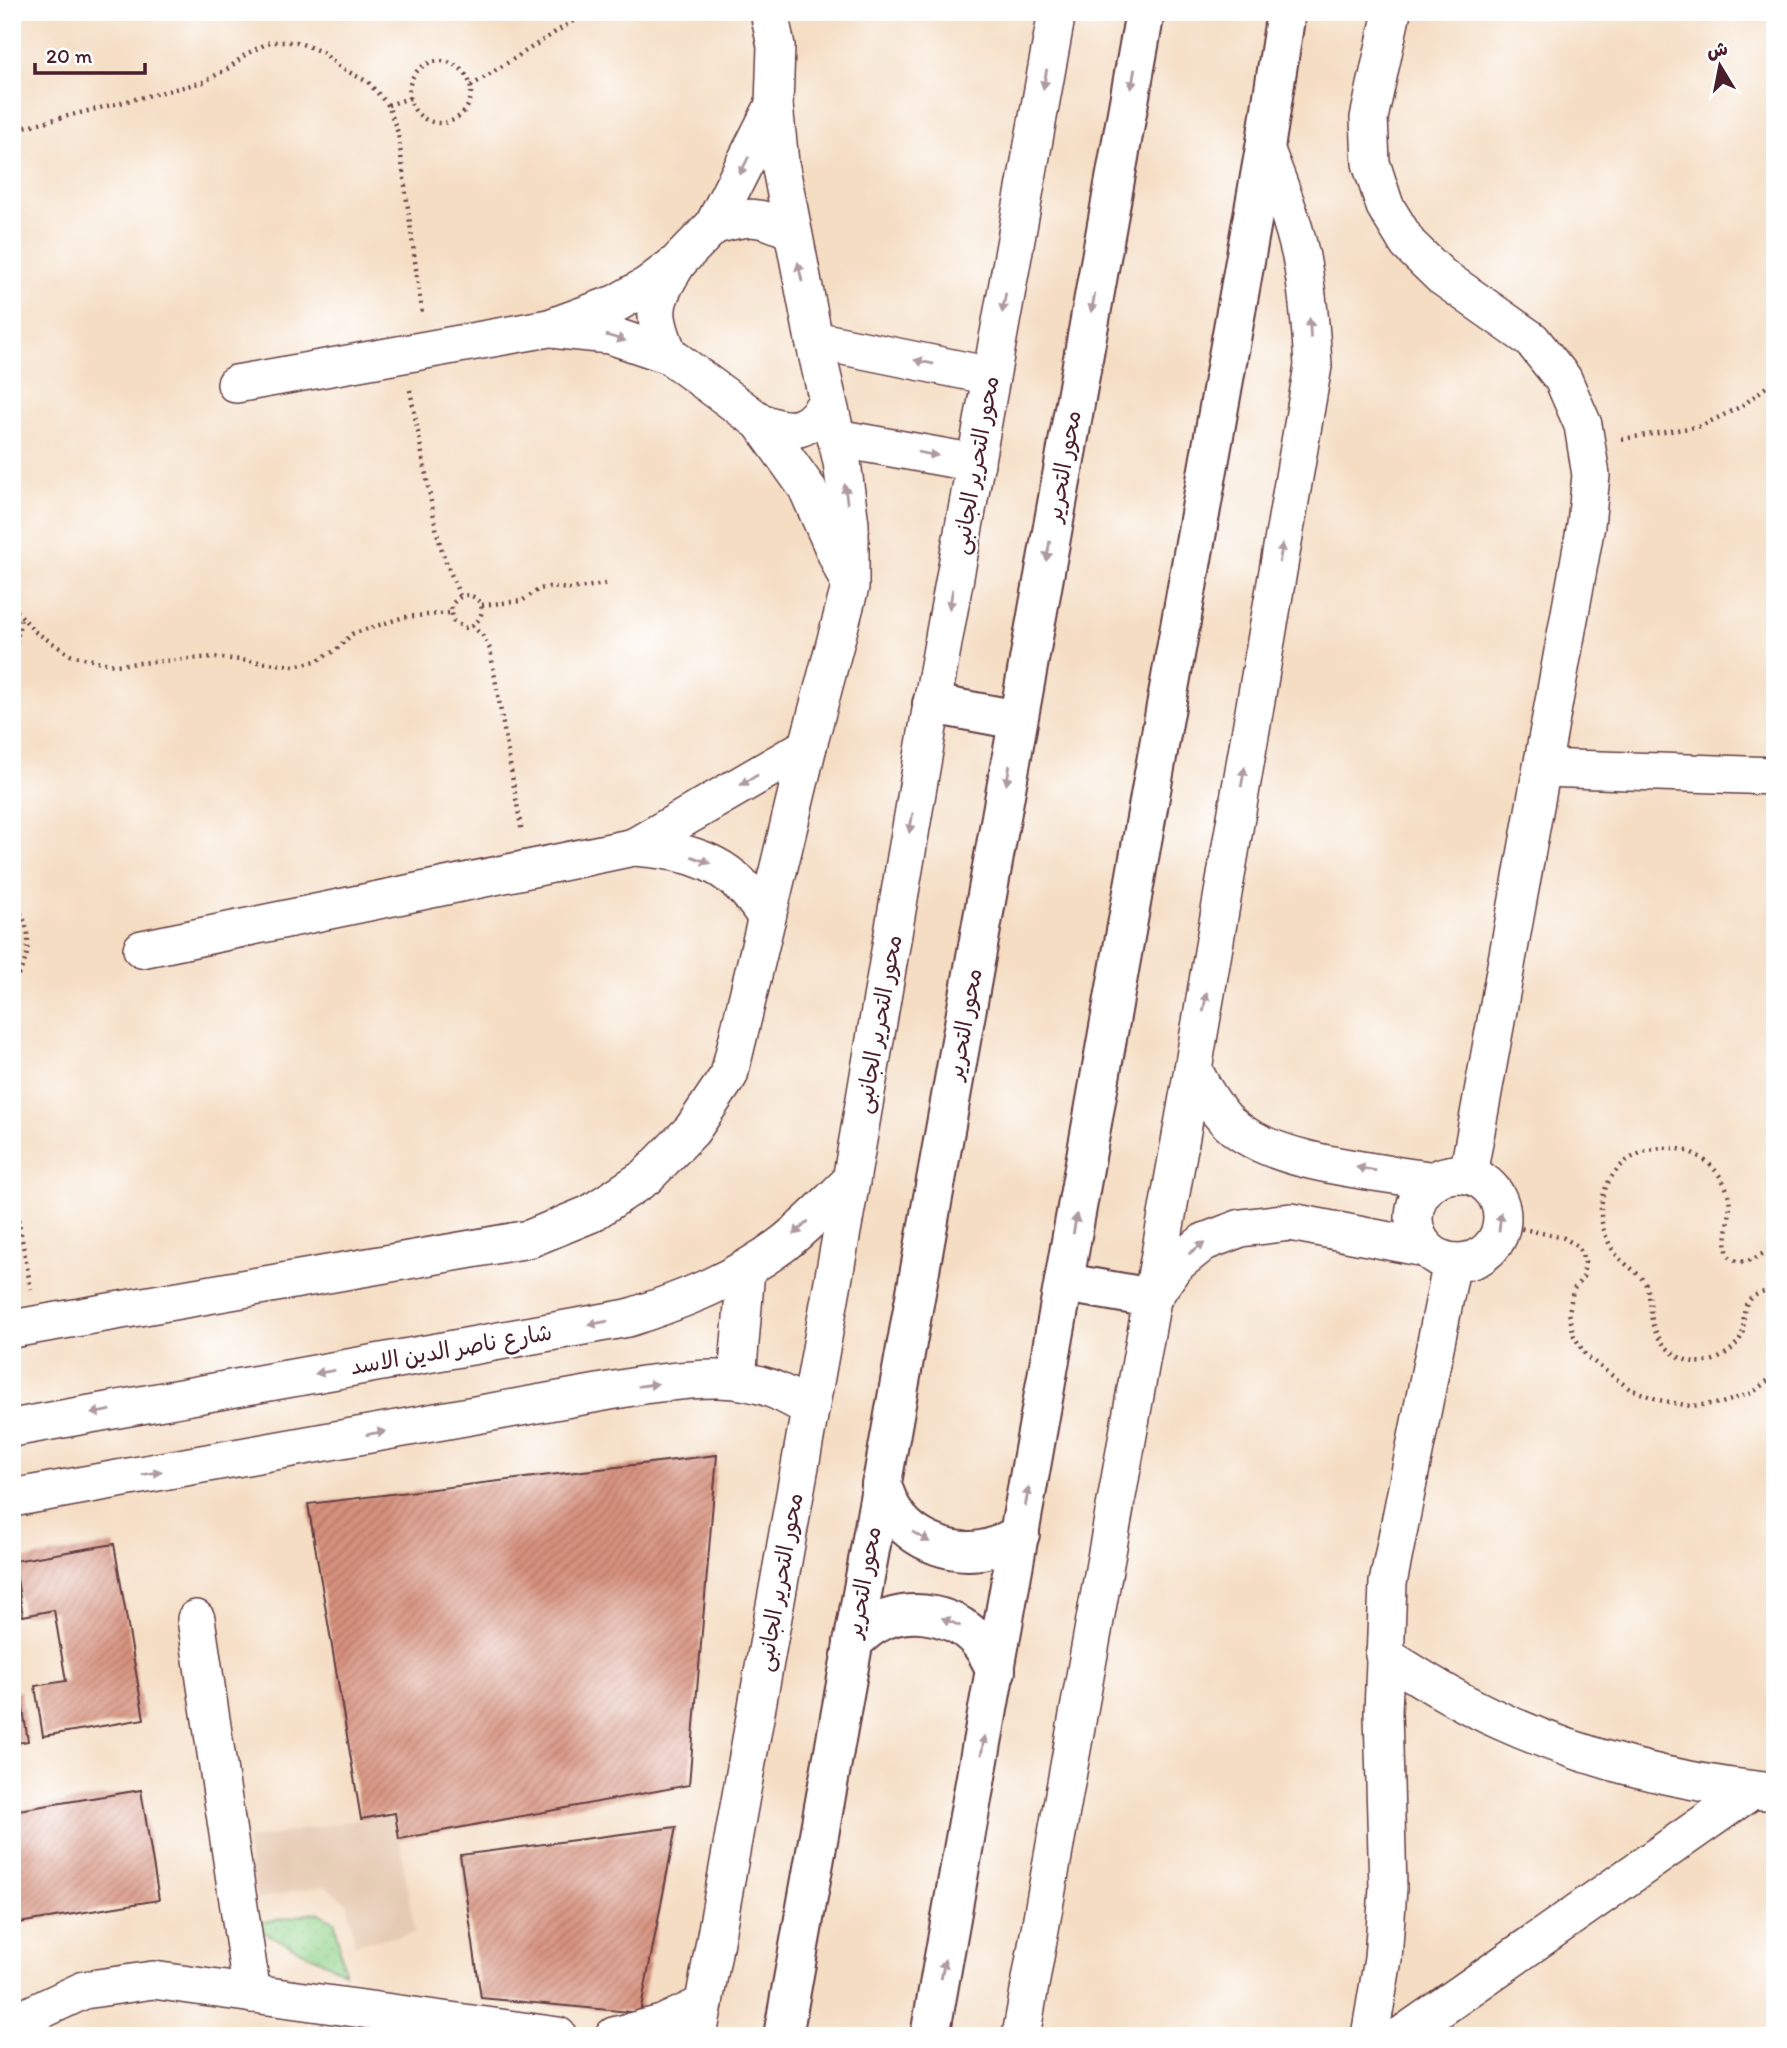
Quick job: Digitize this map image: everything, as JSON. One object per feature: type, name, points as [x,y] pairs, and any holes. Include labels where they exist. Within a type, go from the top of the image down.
[{"type":"main road","name":"محور التحرير","points":[[783,2036],[1145,12]]},
{"type":"main road","points":[[930,2036],[1265,148],[1286,12]]},
{"type":"main road","points":[[932,704],[1018,720]]},
{"type":"main road","points":[[1065,1283],[1152,1298]]},
{"type":"main road","points":[[881,1485],[893,1511],[912,1532],[937,1546],[975,1550],[994,1547],[1020,1534]]},
{"type":"main road","points":[[853,1642],[876,1624],[904,1614],[933,1615],[961,1625],[982,1646],[996,1671]]},
{"type":"street","points":[[25,1327],[529,1239],[590,1214],[646,1177],[692,1130],[729,1075],[808,746],[850,587],[850,524],[842,462],[814,340],[780,163],[774,105],[776,46],[769,12]]},
{"type":"street","name":"محور التحرير الجانبى","points":[[701,2020],[851,1181],[932,704],[1057,12]]},
{"type":"street","points":[[1392,12],[1369,118],[1371,163],[1385,206],[1408,244],[1441,276],[1532,340],[1563,379],[1583,425],[1591,475],[1586,525],[1542,768],[1451,1178]]},
{"type":"street","points":[[236,384],[549,328],[617,303],[648,285],[677,263],[713,226],[774,105]]},
{"type":"street","points":[[1021,2036],[1194,1069],[1313,366],[1309,310],[1300,255],[1285,201],[1265,148]]},
{"type":"street","points":[[713,226],[740,217],[767,219],[792,231]]},
{"type":"street","points":[[669,355],[656,324],[659,292],[677,263]]},
{"type":"street","points":[[549,328],[610,335],[669,355],[760,422],[779,430],[800,429],[818,418],[827,401]]},
{"type":"street","points":[[814,340],[991,376]]},
{"type":"street","points":[[760,422],[807,488],[850,587]]},
{"type":"street","points":[[836,438],[976,463]]},
{"type":"street","points":[[634,847],[808,746]]},
{"type":"street","points":[[1542,768],[1772,775]]},
{"type":"street","points":[[142,949],[634,847],[674,850],[711,863],[743,887],[767,918]]},
{"type":"street","points":[[1152,1298],[1174,1266],[1204,1242],[1241,1228],[1291,1222],[1468,1262],[1494,1245],[1502,1224],[1503,1215],[1499,1200],[1491,1187],[1478,1178],[1451,1178],[1296,1157],[1256,1143],[1229,1124],[1208,1098],[1194,1069]]},
{"type":"street","points":[[1439,1255],[1416,1236],[1413,1220],[1415,1205],[1422,1191],[1451,1178]]},
{"type":"street","name":"شارع ناصر الدين الاسد","points":[[12,1428],[628,1318],[689,1298],[746,1269],[783,1243],[851,1181]]},
{"type":"street","points":[[1370,2036],[1383,1959],[1388,1888],[1383,1713],[1388,1583],[1439,1255]]},
{"type":"street","points":[[737,1380],[746,1269]]},
{"type":"street","points":[[12,1498],[643,1385],[699,1378],[737,1380],[775,1390],[810,1408]]},
{"type":"street","points":[[196,1619],[252,1994]]},
{"type":"street","points":[[1384,1655],[1440,1690],[1499,1721],[1559,1746],[1622,1766],[1673,1778],[1763,1791]]},
{"type":"street","points":[[1401,2036],[1763,1791]]},
{"type":"street","points":[[12,2027],[20,2020],[84,1990],[153,1980],[558,2036]]},
{"type":"street","points":[[614,2036],[662,2024],[701,2020]]},
{"type":"path","points":[[471,86],[587,12]]},
{"type":"path","points":[[12,130],[203,82],[270,42],[298,42],[322,52],[341,68],[368,82],[388,105],[398,133],[415,352],[437,533],[460,596]]},
{"type":"path","points":[[441,60],[455,64],[465,73],[471,86],[471,100],[464,111],[453,120],[440,122],[426,119],[415,111],[410,98],[410,84],[416,72],[428,63],[441,60]]},
{"type":"path","points":[[388,105],[410,98]]},
{"type":"path","points":[[1586,445],[1702,426],[1742,406],[1775,380]]},
{"type":"path","points":[[482,606],[522,601],[539,589],[549,587],[571,589],[605,584]]},
{"type":"path","points":[[460,596],[477,598],[482,606],[479,622],[465,628],[453,621],[450,614],[451,606],[460,596]]},
{"type":"path","points":[[12,605],[34,631],[71,655],[114,665],[214,657],[294,666],[316,662],[336,650],[352,634],[404,617],[450,614]]},
{"type":"path","points":[[12,670],[21,615]]},
{"type":"path","points":[[472,626],[483,636],[491,649],[528,869]]},
{"type":"path","points":[[12,902],[25,922],[29,942],[25,963],[12,982]]},
{"type":"path","points":[[1775,1247],[1744,1263],[1737,1262],[1728,1255],[1730,1201],[1722,1178],[1706,1161],[1685,1149],[1662,1147],[1639,1153],[1619,1167],[1606,1186],[1601,1209],[1605,1234],[1616,1255],[1647,1285],[1653,1325],[1663,1346],[1682,1359],[1706,1362],[1727,1353],[1742,1335],[1747,1304],[1760,1293],[1775,1290]]},
{"type":"path","points":[[12,1185],[25,1327]]},
{"type":"path","points":[[1775,1217],[1775,1239]]},
{"type":"path","points":[[1502,1224],[1564,1238],[1578,1247],[1585,1262],[1583,1277],[1573,1290],[1569,1313],[1574,1336],[1586,1356],[1630,1389],[1659,1400],[1690,1406],[1723,1403],[1752,1393],[1775,1375]]},
{"type":"shaded area","points":[[395,1813],[415,1933],[355,1944],[348,1904],[325,1886],[256,1899],[246,1840]]},
{"type":"green space","points":[[318,1912],[335,1922],[344,1972],[249,1925]]},
{"type":"building","points":[[717,1455],[689,1785],[399,1839],[395,1813],[361,1819],[308,1504]]},
{"type":"building","points":[[114,1544],[144,1719],[43,1736],[35,1686],[66,1681],[54,1610],[23,1616],[14,1561]]},
{"type":"building","points":[[20,1691],[28,1741],[12,1744],[12,1693]]},
{"type":"building","points":[[141,1790],[159,1900],[12,1924],[12,1811]]},
{"type":"building","points":[[676,1827],[640,2013],[481,1998],[460,1855]]}]
